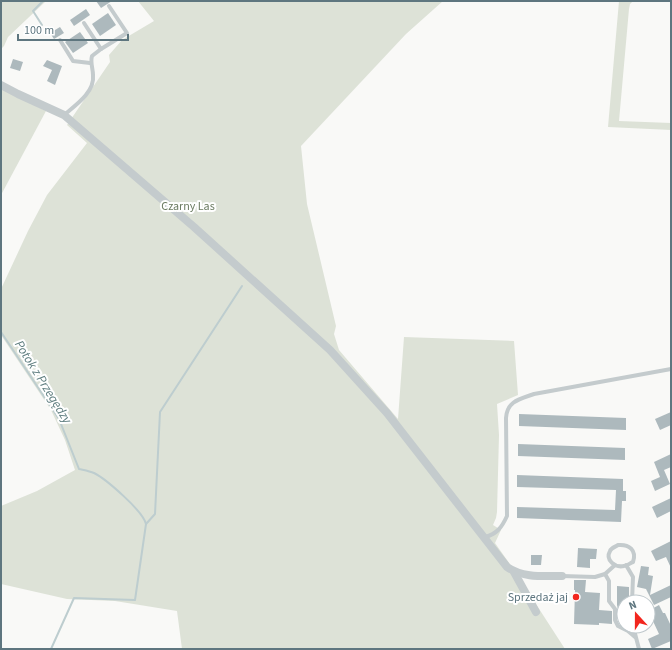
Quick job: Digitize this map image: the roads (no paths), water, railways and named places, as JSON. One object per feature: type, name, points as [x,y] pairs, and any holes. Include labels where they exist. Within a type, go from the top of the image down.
[{"type":"street","points":[[1,85],[64,115],[194,227],[330,350],[387,413],[506,567],[514,572],[524,575],[562,576]]},
{"type":"street","points":[[514,572],[536,612]]},
{"type":"lane","points":[[64,115],[78,103],[91,88],[93,76],[90,63],[92,56],[127,33],[110,6]]},
{"type":"lane","points":[[84,23],[101,49]]},
{"type":"lane","points":[[60,40],[73,61],[90,63]]},
{"type":"lane","points":[[484,537],[491,536],[497,531],[507,516],[506,418],[507,409],[512,403],[521,398],[534,394],[671,369]]},
{"type":"lane","points":[[618,545],[624,545],[631,548],[634,553],[633,562],[626,565],[615,565],[609,558],[610,549],[618,545]]},
{"type":"lane","points":[[562,576],[595,577],[605,574],[615,565]]},
{"type":"lane","points":[[626,565],[632,577],[632,594]]},
{"type":"lane","points":[[605,574],[608,581],[609,601],[615,609],[615,620],[618,626],[628,631],[635,637]]},
{"type":"lane","points":[[634,634],[639,649]]},
{"type":"waterway","points":[[42,25],[33,11],[43,1]]},
{"type":"waterway","points":[[146,524],[155,514],[160,412],[242,286]]},
{"type":"waterway","name":"Potok z Przegędzy","points":[[1,332],[59,419],[79,469],[100,476],[115,488],[138,511],[146,524],[135,600],[74,598],[51,649]]},
{"type":"place","name":"Sprzedaż jaj","points":[[576,597]]},
{"type":"park label","name":"Czarny Las","points":[[188,206]]}]
